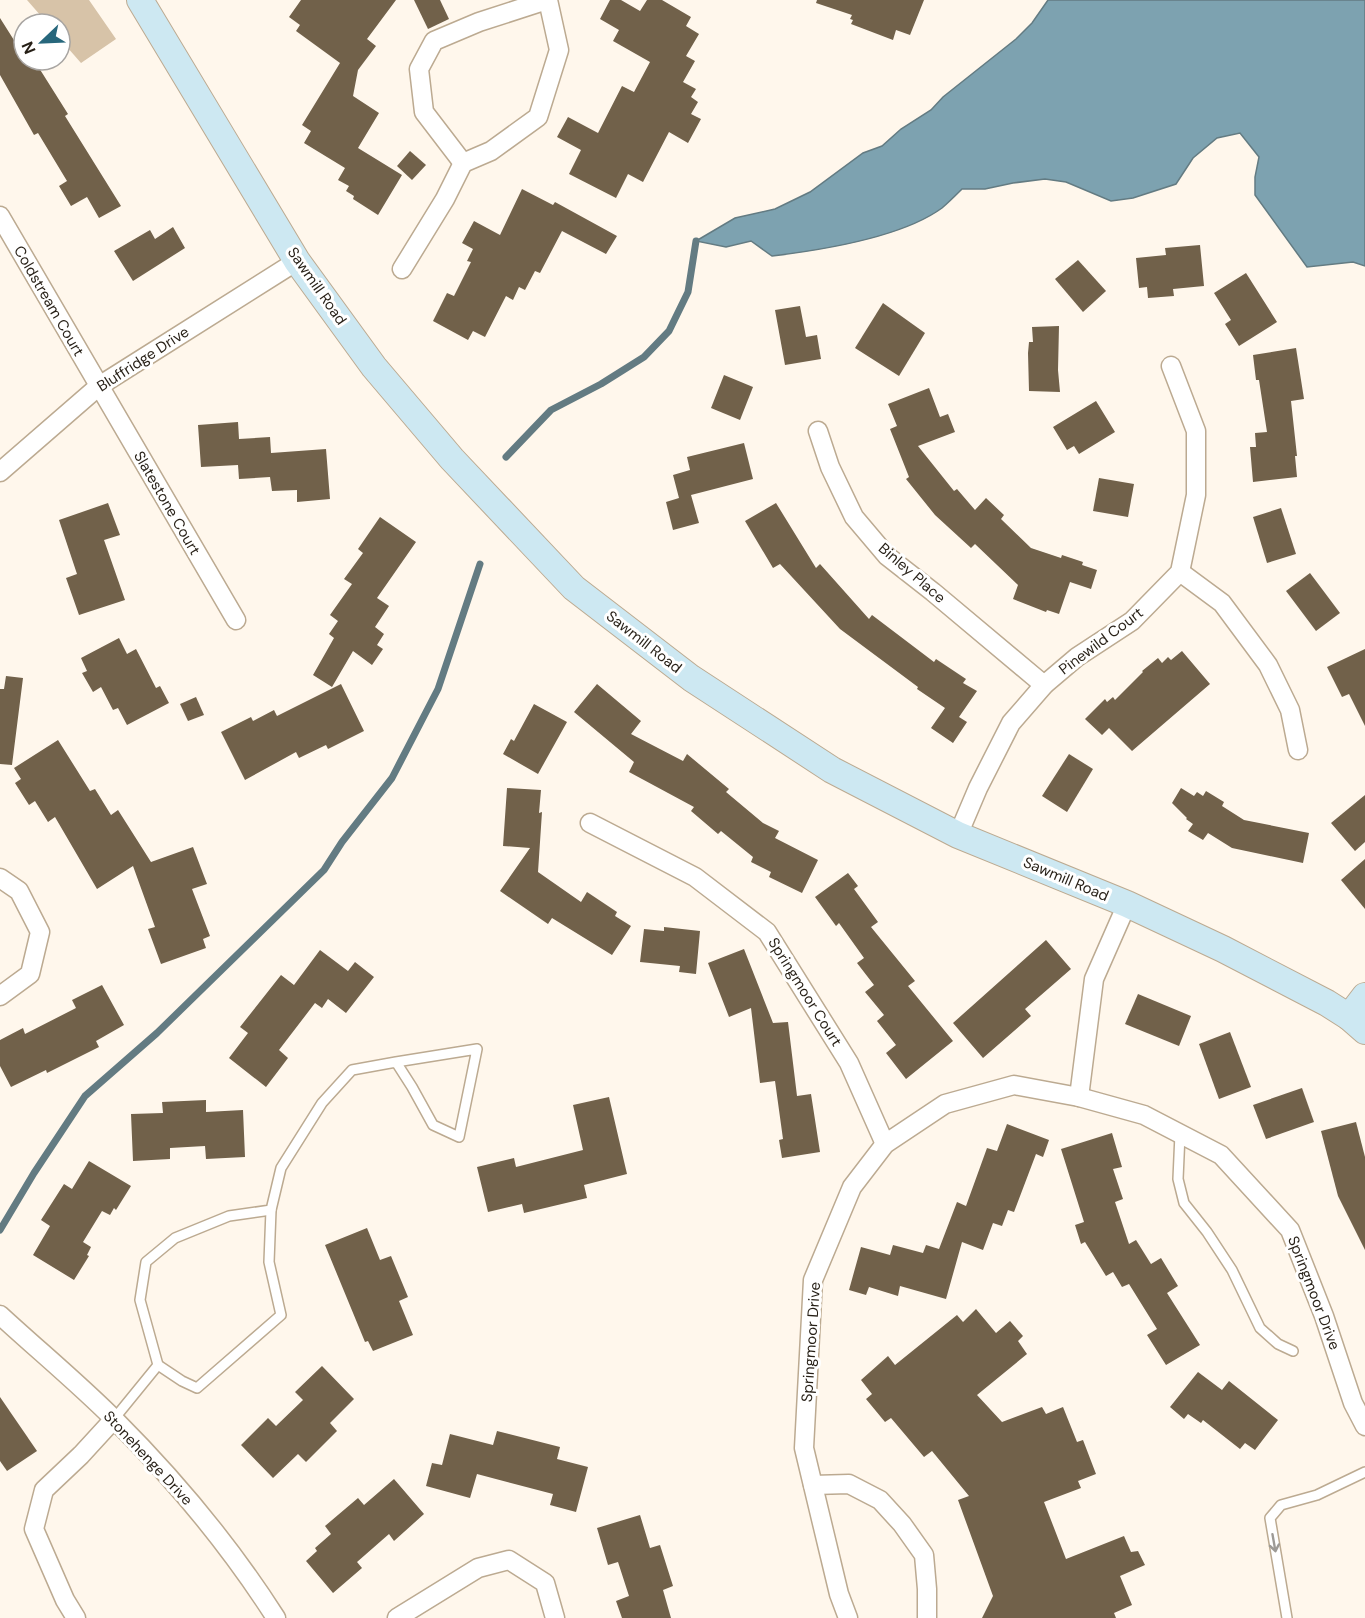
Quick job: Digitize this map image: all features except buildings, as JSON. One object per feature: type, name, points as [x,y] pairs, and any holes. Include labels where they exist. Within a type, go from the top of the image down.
[{"type":"street","name":"Sawmill Road","points":[[140,0],[297,261],[375,367],[431,434],[574,588],[691,678],[832,770],[958,835],[1126,904],[1223,949],[1327,1003],[1357,1024]]},
{"type":"street","points":[[402,269],[445,199],[463,163],[492,151],[538,117],[559,50],[548,0],[479,22],[434,41],[418,69],[424,112],[463,163]]},
{"type":"street","name":"Coldstream Court","points":[[0,216],[99,386]]},
{"type":"street","name":"Bluffridge Drive","points":[[0,472],[99,386],[297,261]]},
{"type":"street","points":[[1170,366],[1196,431],[1196,495],[1180,572],[1222,603],[1268,665],[1290,710],[1298,750]]},
{"type":"street","name":"Slatestone Court","points":[[99,386],[236,620]]},
{"type":"street","name":"Binley Place","points":[[818,431],[830,467],[854,517],[887,556],[1044,685]]},
{"type":"street","name":"Pinewild Court","points":[[958,835],[978,788],[1011,723],[1044,685],[1077,657],[1132,621],[1180,572]]},
{"type":"street","name":"Springmoor Court","points":[[590,823],[695,877],[767,932],[849,1063],[885,1144]]},
{"type":"street","points":[[0,878],[19,891],[40,932],[30,974],[0,996]]},
{"type":"street","points":[[1079,1097],[1094,979],[1126,904]]},
{"type":"street","points":[[1357,1024],[1365,996]]},
{"type":"street","name":"Springmoor Drive","points":[[848,1618],[839,1594],[804,1448],[813,1280],[852,1186],[885,1144],[945,1104],[1014,1085],[1079,1097],[1144,1115],[1221,1155],[1290,1230],[1324,1316],[1353,1403],[1365,1426]]},
{"type":"street","name":"Stonehenge Drive","points":[[0,1315],[114,1419],[154,1461],[212,1528],[276,1618]]},
{"type":"street","points":[[76,1618],[65,1600],[34,1529],[45,1490],[114,1419]]},
{"type":"street","points":[[813,1485],[849,1484],[880,1500],[902,1524],[924,1555],[927,1618]]},
{"type":"street","points":[[397,1618],[478,1568],[508,1560],[545,1583],[555,1618]]},
{"type":"lane","points":[[271,1210],[230,1216],[175,1238],[146,1262],[140,1300],[158,1365],[182,1381],[197,1388],[281,1315],[269,1262],[271,1210],[281,1168],[322,1103],[352,1070],[396,1062],[477,1049],[459,1137],[433,1125],[396,1062]]},
{"type":"lane","points":[[1180,1134],[1178,1179],[1184,1203],[1207,1232],[1232,1270],[1260,1328],[1278,1344],[1293,1351]]},
{"type":"lane","points":[[114,1419],[158,1365]]},
{"type":"lane","points":[[1287,1618],[1270,1518],[1281,1505],[1317,1495],[1365,1472]]},
{"type":"shaded area","points":[[27,0],[89,0],[116,39],[81,63],[72,53],[72,12],[38,12]]},
{"type":"water","points":[[1048,0],[1365,0],[1365,266],[1353,262],[1307,267],[1255,195],[1255,177],[1259,157],[1240,133],[1217,138],[1193,158],[1176,184],[1133,198],[1111,201],[1066,182],[1045,179],[985,189],[962,189],[942,208],[905,227],[860,241],[814,250],[772,256],[751,241],[726,247],[696,241],[735,218],[775,209],[810,192],[863,153],[882,146],[901,129],[931,110],[943,97],[1016,39],[1032,23]]},
{"type":"waterway","points":[[506,457],[551,410],[601,384],[644,357],[669,331],[688,292],[696,241]]},
{"type":"waterway","points":[[0,1230],[34,1173],[85,1096],[157,1033],[324,870],[342,842],[392,778],[438,689],[480,564]]}]
